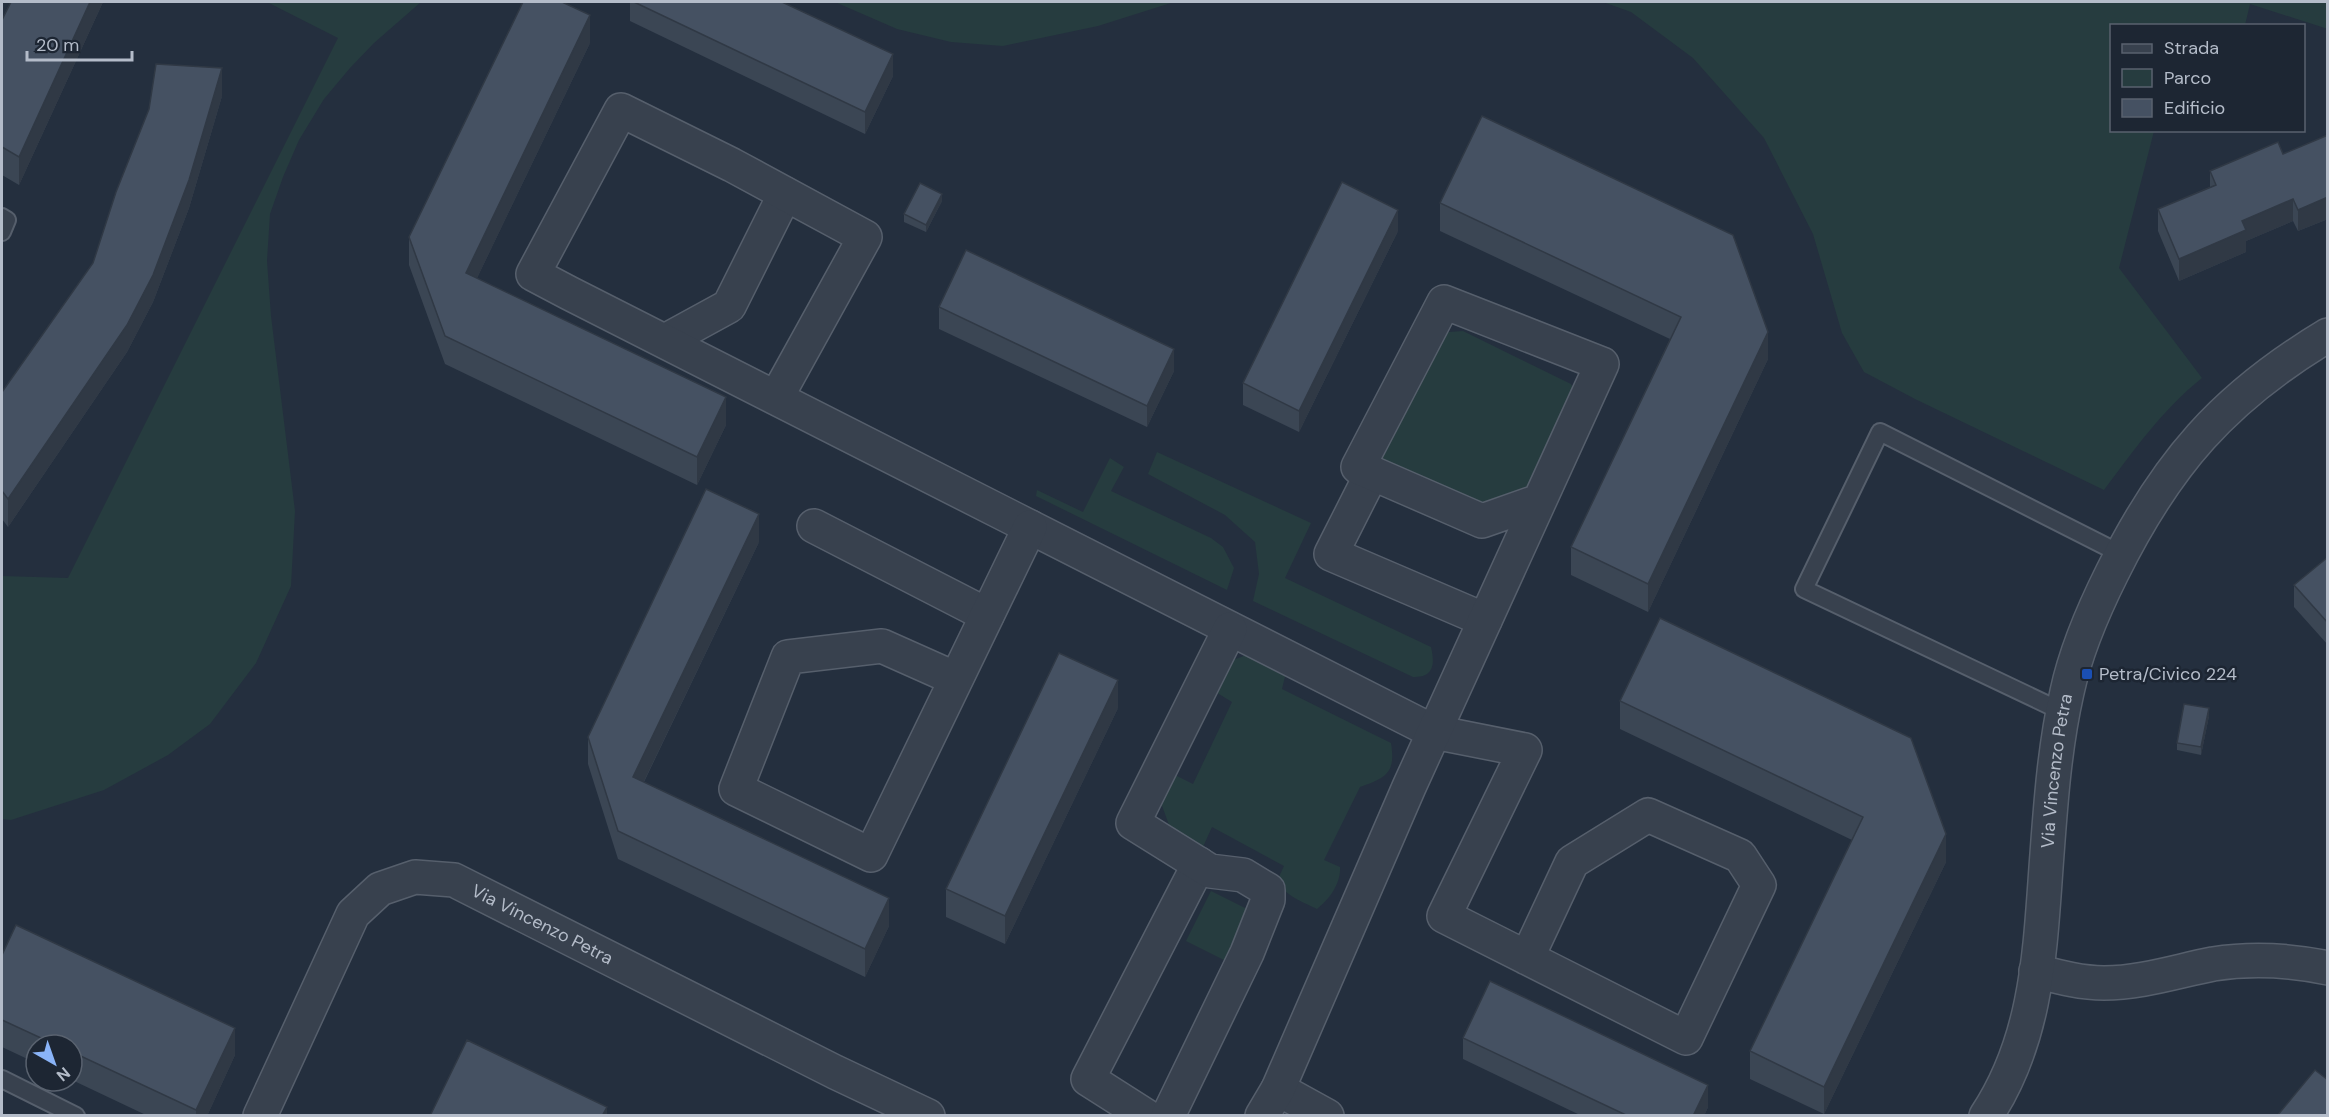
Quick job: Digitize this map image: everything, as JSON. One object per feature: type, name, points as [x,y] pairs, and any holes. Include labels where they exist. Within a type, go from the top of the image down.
[{"type":"street","points":[[776,398],[865,237],[732,165],[621,110],[533,274],[776,398],[1434,732],[1525,750],[1444,916],[1527,958],[1686,1038],[1759,885],[1740,856],[1648,816],[1572,862],[1527,958]]},
{"type":"street","points":[[665,341],[729,306],[785,194]]},
{"type":"street","points":[[1327,1116],[1270,1102],[1434,732],[1602,364],[1444,302],[1358,467],[1482,521],[1539,501]]},
{"type":"street","name":"Via Vincenzo Petra","points":[[1986,1116],[2009,1078],[2023,1041],[2044,911],[2055,763],[2063,712],[2088,623],[2121,554],[2148,505],[2180,460],[2202,434],[2237,400],[2271,372],[2328,335]]},
{"type":"street","points":[[1372,473],[1331,554],[1485,620]]},
{"type":"street","points":[[814,526],[987,615]]},
{"type":"street","points":[[956,679],[882,646],[788,657],[736,789],[871,855],[1030,527]]},
{"type":"street","points":[[1168,1116],[1246,953],[1268,900],[1268,890],[1256,881],[1243,875],[1210,871],[1133,823],[1230,628]]},
{"type":"street","points":[[1146,1116],[1088,1079],[1199,864]]},
{"type":"street","name":"Via Vincenzo Petra","points":[[260,1116],[353,915],[380,889],[415,877],[454,880],[824,1067],[928,1116]]},
{"type":"street","points":[[2036,971],[2065,979],[2106,983],[2158,976],[2214,964],[2256,960],[2328,968]]},
{"type":"lane","points":[[2,217],[7,220],[2,232]]},
{"type":"lane","points":[[2063,712],[1804,589],[1880,432],[2121,554]]},
{"type":"lane","points":[[2,1079],[76,1116]]},
{"type":"green space","points":[[267,2],[421,2],[374,43],[324,99],[299,140],[270,214],[267,261],[271,316],[295,511],[291,586],[256,663],[210,724],[168,755],[104,790],[11,820],[2,819],[2,576],[68,578],[338,38]]},
{"type":"green space","points":[[835,2],[1174,2],[1098,26],[1003,46],[951,42],[897,29]]},
{"type":"green space","points":[[1603,2],[2327,2],[2328,29],[2250,4],[2245,24],[2110,24],[2110,132],[2154,132],[2119,268],[2202,378],[2174,403],[2104,490],[1864,372],[1842,333],[1813,234],[1764,138],[1693,58],[1631,12]]},
{"type":"green space","points":[[1463,331],[1571,384],[1576,393],[1537,486],[1480,505],[1386,467],[1380,452],[1441,337],[1449,332]]},
{"type":"green space","points":[[1157,452],[1311,523],[1285,578],[1431,647],[1433,664],[1429,672],[1420,677],[1413,677],[1253,601],[1259,574],[1255,542],[1225,515],[1148,474]]},
{"type":"green space","points":[[1110,458],[1124,467],[1111,491],[1211,538],[1223,547],[1234,568],[1227,590],[1036,496],[1037,490],[1083,512]]},
{"type":"green space","points":[[1249,654],[1287,668],[1282,689],[1391,743],[1390,768],[1377,781],[1360,787],[1324,860],[1340,867],[1340,873],[1334,890],[1317,909],[1285,891],[1277,881],[1284,866],[1212,827],[1202,849],[1172,833],[1161,803],[1173,774],[1193,784],[1232,702],[1214,691],[1233,660]]},
{"type":"green space","points":[[1211,891],[1255,913],[1230,963],[1186,941]]},
{"type":"building","points":[[11,2],[90,2],[19,157],[2,147],[2,20]]},
{"type":"building","points":[[523,2],[562,2],[590,15],[466,273],[726,397],[697,457],[445,336],[409,237]]},
{"type":"building","points":[[634,2],[782,2],[893,54],[865,112]]},
{"type":"building","points":[[156,64],[222,68],[189,180],[153,275],[127,325],[8,499],[2,491],[2,392],[93,263],[116,192],[149,109]]},
{"type":"building","points":[[1482,116],[1733,235],[1768,332],[1648,584],[1571,547],[1681,317],[1440,203]]},
{"type":"building","points":[[2328,135],[2328,197],[2298,210],[2293,199],[2242,221],[2246,230],[2179,259],[2158,209],[2216,185],[2210,171],[2278,142],[2283,154]]},
{"type":"building","points":[[1342,182],[1398,210],[1299,411],[1243,383]]},
{"type":"building","points":[[920,183],[942,194],[926,225],[904,214]]},
{"type":"building","points":[[966,250],[1174,349],[1147,406],[939,307]]},
{"type":"building","points":[[706,489],[759,514],[633,777],[889,898],[865,949],[618,831],[588,737]]},
{"type":"building","points":[[2328,557],[2328,623],[2294,585]]},
{"type":"building","points":[[1660,618],[1911,738],[1946,834],[1824,1087],[1750,1051],[1863,817],[1620,701]]},
{"type":"building","points":[[1059,653],[1118,680],[1005,916],[946,889]]},
{"type":"building","points":[[2184,704],[2209,708],[2201,747],[2177,743]]},
{"type":"building","points":[[16,925],[235,1028],[196,1110],[84,1058],[84,1033],[30,1033],[2,1020],[2,955]]},
{"type":"building","points":[[1490,981],[1708,1085],[1693,1116],[1628,1116],[1463,1038]]},
{"type":"building","points":[[467,1040],[607,1107],[602,1116],[430,1116]]},
{"type":"building","points":[[2315,1070],[2328,1080],[2328,1116],[2277,1116]]},
{"type":"place","name":"Petra/Civico 224","points":[[2087,674]]}]
